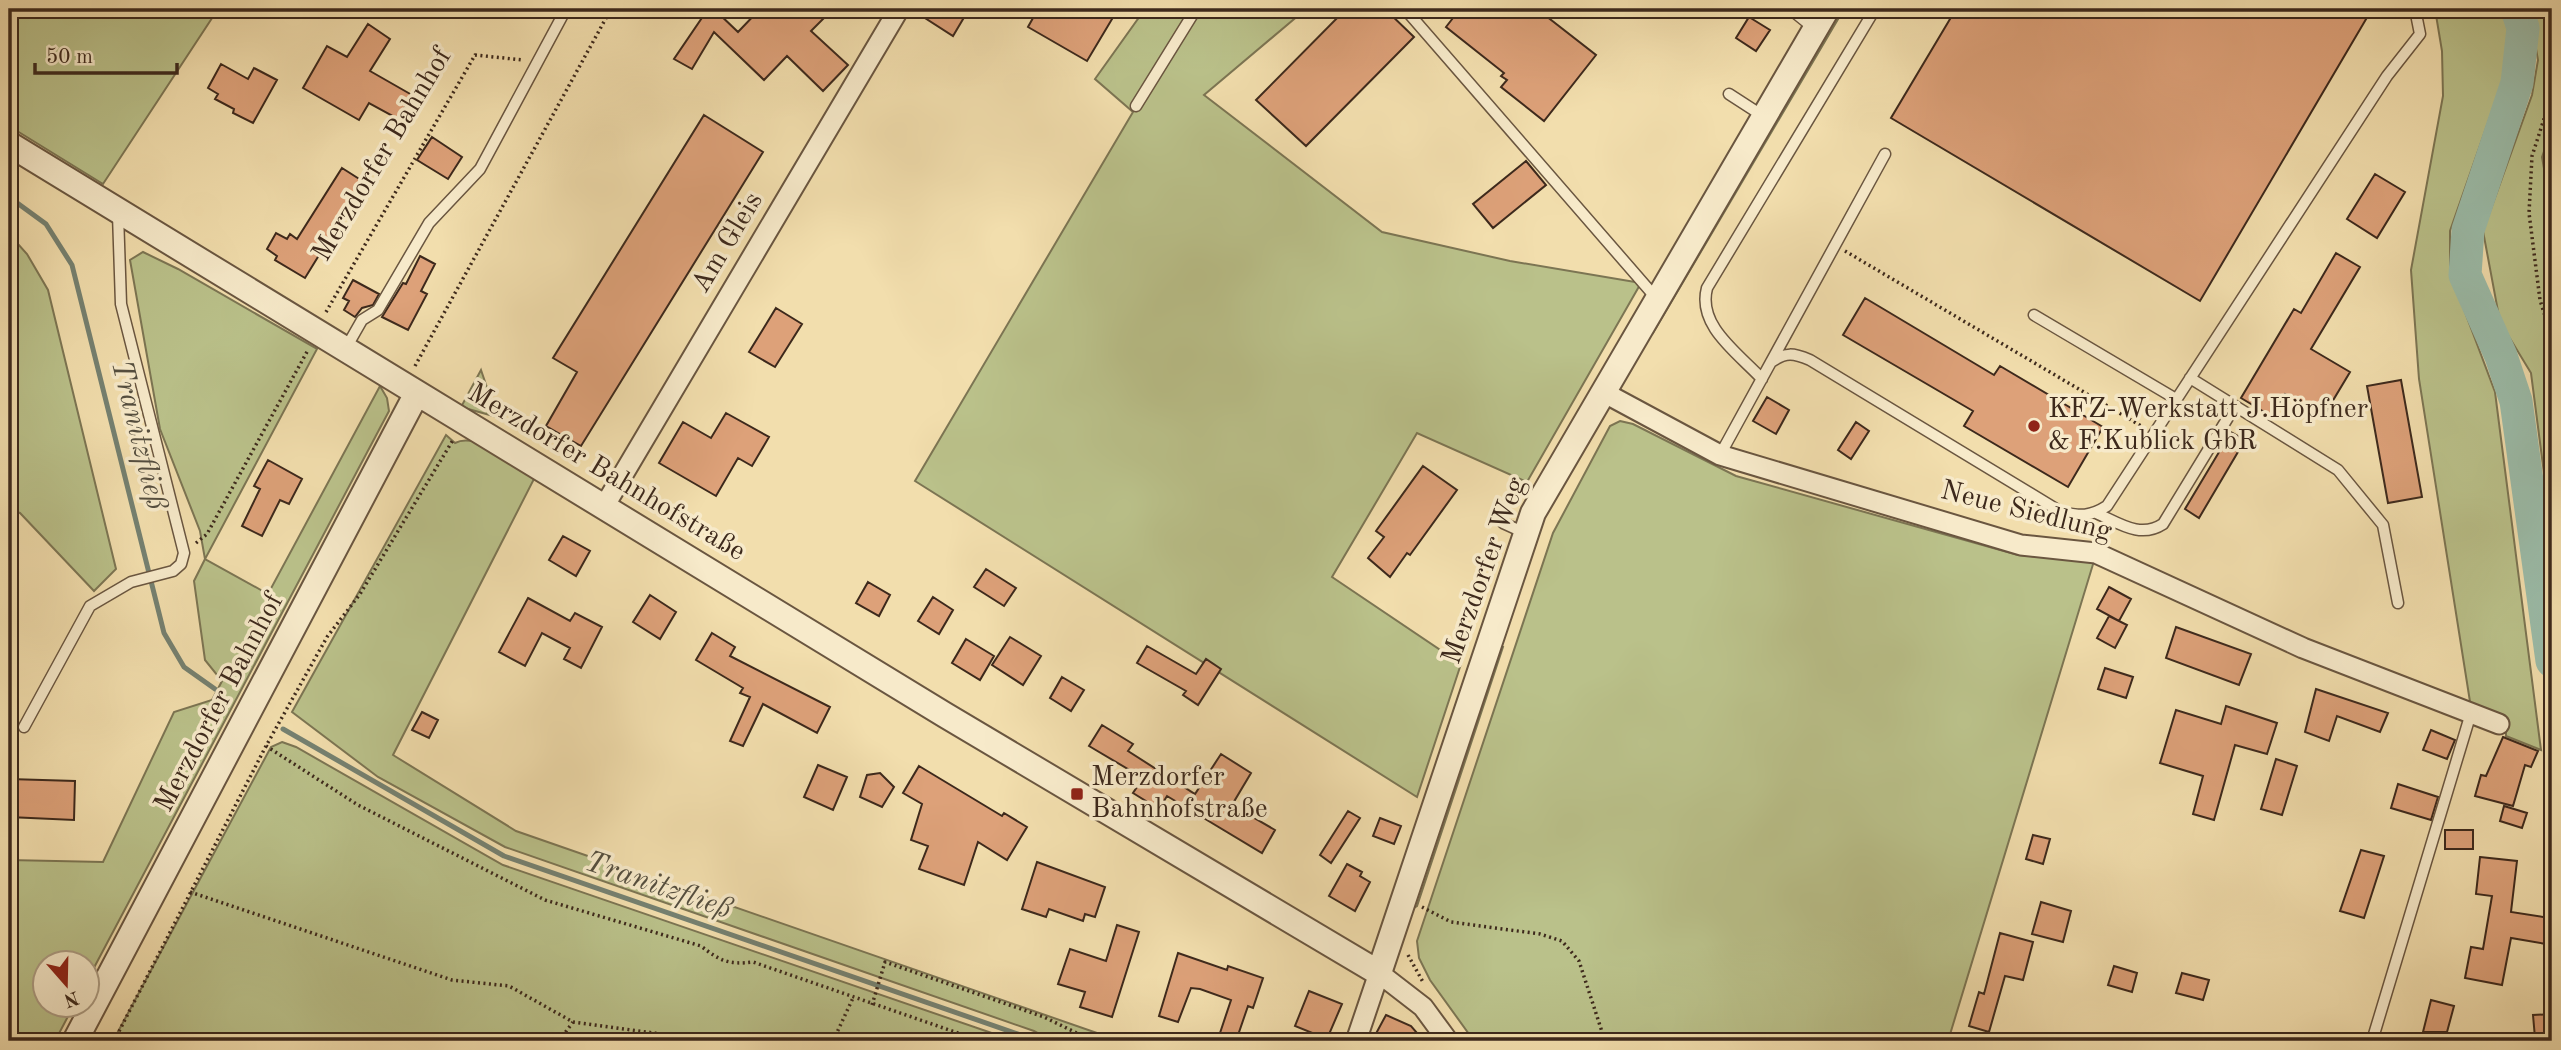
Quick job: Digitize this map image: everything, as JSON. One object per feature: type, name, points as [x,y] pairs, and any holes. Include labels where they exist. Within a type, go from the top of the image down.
[{"type":"street","name":"Am Gleis","points":[[605,505],[900,9]]},
{"type":"street","name":"Merzdorfer Weg","points":[[1356,1041],[1514,528],[1550,479],[1603,392],[1821,19]]},
{"type":"street","name":"Merzdorfer Bahnhofstraße","points":[[9,144],[118,213],[605,505],[945,715],[1379,973],[1423,1007],[1448,1041]]},
{"type":"street","name":"Merzdorfer Bahnhof","points":[[75,1041],[410,389]]},
{"type":"street","name":"Neue Siedlung","points":[[1603,392],[1720,455],[2021,545],[2096,553],[2303,648],[2499,724]]},
{"type":"lane","points":[[346,348],[362,320],[378,310],[429,223],[480,169],[566,9]]},
{"type":"lane","points":[[1136,106],[1196,9]]},
{"type":"lane","points":[[1405,9],[1657,299]]},
{"type":"lane","points":[[1784,9],[1821,19]]},
{"type":"lane","points":[[1762,379],[1711,325],[1705,314],[1707,288],[1875,9]]},
{"type":"lane","points":[[1771,362],[1782,355],[1794,353],[1810,360],[2061,512],[2085,517],[2096,513],[2106,506],[2387,76],[2420,34],[2412,9]]},
{"type":"lane","points":[[1729,94],[1764,117]]},
{"type":"lane","points":[[1720,455],[1885,153]]},
{"type":"lane","points":[[24,727],[90,606],[131,582],[173,571],[181,564],[184,553],[121,304],[118,213]]},
{"type":"lane","points":[[2034,315],[2176,399]]},
{"type":"lane","points":[[2190,379],[2338,470],[2382,525],[2398,603]]},
{"type":"lane","points":[[2096,513],[2140,532],[2153,531],[2163,524],[2235,406]]},
{"type":"lane","points":[[2372,1041],[2471,713]]},
{"type":"path","points":[[410,389],[611,9]]},
{"type":"path","name":"Merzdorfer Bahnhof","points":[[184,553],[207,534],[317,332],[332,295],[475,55],[538,62]]},
{"type":"path","points":[[2552,75],[2544,119],[2532,156],[2529,214],[2540,300],[2552,338]]},
{"type":"path","points":[[1835,245],[2154,433]]},
{"type":"path","points":[[114,1041],[266,746],[327,637],[360,594],[454,440],[453,434]]},
{"type":"path","points":[[266,746],[358,805],[545,900],[701,946],[719,961],[732,964],[753,962],[981,1041]]},
{"type":"path","points":[[190,892],[452,980],[509,986],[573,1022],[676,1036],[690,1041]]},
{"type":"path","points":[[1419,917],[1422,907],[1451,922],[1540,934],[1562,941],[1579,961],[1605,1041]]},
{"type":"path","points":[[1408,950],[1409,960],[1425,984],[1423,1007]]},
{"type":"path","points":[[872,1005],[885,962],[1044,1017],[1099,1041]]},
{"type":"path","points":[[833,1041],[853,998]]},
{"type":"path","points":[[559,1041],[573,1022]]},
{"type":"path","points":[[676,1036],[681,1041]]},
{"type":"green space","points":[[9,9],[218,9],[103,184],[9,126]]},
{"type":"green space","points":[[1145,9],[1306,9],[1204,95],[1382,232],[1510,261],[1641,283],[1527,482],[1417,433],[1332,577],[1461,664],[1417,797],[915,481],[1133,112],[1095,79]]},
{"type":"green space","points":[[1835,9],[1844,9],[1653,333],[1646,329]]},
{"type":"green space","points":[[2435,9],[2505,9],[2511,26],[2510,60],[2450,231],[2450,272],[2495,392],[2541,750],[2506,736],[2506,721],[2471,708],[2419,379],[2411,270],[2443,96],[2442,51]]},
{"type":"green space","points":[[2529,9],[2552,9],[2552,129],[2542,157],[2552,214],[2552,535],[2531,373],[2500,322],[2483,231],[2532,95],[2538,60]]},
{"type":"green space","points":[[9,234],[27,254],[48,290],[116,569],[94,591],[20,513],[9,510]]},
{"type":"green space","points":[[143,252],[178,269],[317,349],[205,559],[200,531],[160,429],[130,260]]},
{"type":"green space","points":[[481,370],[497,417],[461,407]]},
{"type":"green space","points":[[380,386],[387,398],[389,411],[102,953],[102,948],[32,948],[32,1018],[67,1018],[55,1041],[9,1041],[9,860],[103,862],[174,712],[212,700],[222,681],[205,660],[194,581],[205,559],[268,594]]},
{"type":"green space","points":[[1620,421],[1633,424],[1736,476],[2018,555],[2094,561],[1948,1041],[1474,1041],[1430,980],[1419,958],[1417,941],[1553,533],[1610,426]]},
{"type":"green space","points":[[446,435],[455,443],[464,441],[485,445],[535,477],[393,755],[516,831],[1120,1041],[1052,1041],[1034,1031],[505,847],[378,777],[292,712]]},
{"type":"green space","points":[[1500,646],[1503,647],[1417,906],[1412,909]]},
{"type":"green space","points":[[282,742],[296,747],[503,865],[1015,1041],[113,1041],[271,747]]},
{"type":"building","points":[[708,9],[717,12],[738,32],[760,9],[833,9],[811,31],[848,65],[823,91],[787,56],[764,80],[714,32],[692,69],[674,59]]},
{"type":"building","points":[[911,9],[969,9],[953,36]]},
{"type":"building","points":[[1038,9],[1118,9],[1087,61],[1028,27]]},
{"type":"building","points":[[1346,9],[1385,9],[1414,37],[1306,146],[1256,100]]},
{"type":"building","points":[[1460,9],[1537,9],[1596,55],[1544,121],[1501,87],[1507,80],[1501,76],[1504,73],[1446,27]]},
{"type":"building","points":[[1956,9],[2372,9],[2200,301],[1891,118]]},
{"type":"building","points":[[1749,17],[1770,30],[1756,51],[1736,38]]},
{"type":"building","points":[[368,24],[390,39],[370,71],[412,95],[398,119],[369,103],[359,120],[303,88],[327,46],[347,57]]},
{"type":"building","points":[[221,64],[248,79],[254,68],[277,80],[253,123],[233,113],[234,109],[215,99],[218,94],[208,88]]},
{"type":"building","points":[[704,115],[763,152],[581,446],[546,426],[577,372],[553,358]]},
{"type":"building","points":[[432,137],[462,157],[448,179],[417,160]]},
{"type":"building","points":[[1526,161],[1546,185],[1493,228],[1473,204]]},
{"type":"building","points":[[342,168],[364,182],[305,278],[275,260],[277,256],[267,249],[276,233],[287,239],[290,234],[297,239]]},
{"type":"building","points":[[2375,174],[2405,192],[2377,238],[2347,219]]},
{"type":"building","points":[[2336,253],[2360,267],[2311,349],[2350,372],[2323,417],[2285,394],[2271,416],[2241,398],[2294,309],[2301,313]]},
{"type":"building","points":[[420,256],[435,264],[421,291],[427,294],[408,330],[382,317],[403,283],[406,284]]},
{"type":"building","points":[[353,280],[379,294],[373,305],[362,308],[355,317],[344,310],[349,301],[343,298]]},
{"type":"building","points":[[1865,298],[1994,375],[2000,366],[2103,427],[2068,487],[1964,426],[1973,411],[1843,335]]},
{"type":"building","points":[[776,308],[802,324],[775,367],[749,352]]},
{"type":"building","points":[[2401,380],[2422,497],[2388,503],[2367,386]]},
{"type":"building","points":[[1767,397],[1789,410],[1776,434],[1753,421]]},
{"type":"building","points":[[726,413],[769,437],[752,466],[738,458],[716,496],[659,463],[683,422],[711,438]]},
{"type":"building","points":[[1856,422],[1869,431],[1851,459],[1838,450]]},
{"type":"building","points":[[2231,432],[2245,440],[2199,518],[2185,509]]},
{"type":"building","points":[[268,460],[302,479],[289,504],[280,500],[262,536],[242,526],[260,489],[254,486]]},
{"type":"building","points":[[1423,466],[1457,490],[1410,555],[1407,553],[1390,577],[1368,558],[1384,537],[1376,531]]},
{"type":"building","points":[[563,536],[590,551],[576,576],[549,560]]},
{"type":"building","points":[[986,569],[1016,588],[1004,606],[974,587]]},
{"type":"building","points":[[868,582],[890,595],[879,616],[856,603]]},
{"type":"building","points":[[2109,587],[2131,599],[2119,621],[2097,609]]},
{"type":"building","points":[[650,595],[676,612],[660,639],[633,622]]},
{"type":"building","points":[[933,597],[953,610],[939,634],[918,621]]},
{"type":"building","points":[[528,598],[570,621],[575,613],[602,627],[581,668],[564,659],[570,648],[542,633],[525,666],[499,652]]},
{"type":"building","points":[[2109,616],[2127,625],[2115,648],[2097,638]]},
{"type":"building","points":[[2176,627],[2251,654],[2239,685],[2166,658]]},
{"type":"building","points":[[712,633],[735,647],[730,656],[830,707],[817,733],[763,704],[743,746],[730,741],[750,697],[740,693],[743,688],[696,660]]},
{"type":"building","points":[[1010,637],[1041,656],[1023,685],[992,665]]},
{"type":"building","points":[[966,639],[994,656],[980,680],[952,663]]},
{"type":"building","points":[[1147,646],[1196,674],[1206,659],[1221,669],[1198,705],[1183,695],[1186,691],[1137,663]]},
{"type":"building","points":[[2105,668],[2133,677],[2126,698],[2098,689]]},
{"type":"building","points":[[1062,677],[1084,690],[1071,711],[1050,698]]},
{"type":"building","points":[[2316,689],[2388,713],[2380,732],[2337,716],[2329,741],[2305,732]]},
{"type":"building","points":[[2226,706],[2277,723],[2267,754],[2235,745],[2214,820],[2193,814],[2203,776],[2160,763],[2176,710],[2221,724]]},
{"type":"building","points":[[422,712],[438,720],[429,738],[412,730]]},
{"type":"building","points":[[1102,725],[1133,744],[1128,751],[1195,794],[1221,754],[1251,773],[1232,805],[1275,830],[1262,853],[1167,796],[1159,809],[1133,793],[1143,778],[1089,746]]},
{"type":"building","points":[[2431,730],[2455,740],[2447,759],[2423,750]]},
{"type":"building","points":[[2503,737],[2538,751],[2531,767],[2525,765],[2513,806],[2475,796],[2481,775],[2486,776]]},
{"type":"building","points":[[2276,759],[2297,766],[2282,815],[2261,809]]},
{"type":"building","points":[[818,765],[847,777],[833,810],[804,797]]},
{"type":"building","points":[[919,766],[1002,816],[1004,813],[1027,827],[1007,860],[978,842],[964,885],[919,869],[928,846],[911,840],[922,804],[903,793]]},
{"type":"building","points":[[880,773],[894,787],[882,807],[860,797],[867,775]]},
{"type":"building","points":[[9,779],[75,781],[74,820],[9,817]]},
{"type":"building","points":[[2398,784],[2438,797],[2431,820],[2391,808]]},
{"type":"building","points":[[2504,806],[2527,813],[2522,828],[2500,821]]},
{"type":"building","points":[[1348,811],[1360,818],[1331,863],[1320,855]]},
{"type":"building","points":[[1380,818],[1401,826],[1394,844],[1373,836]]},
{"type":"building","points":[[2445,830],[2473,830],[2473,849],[2445,849]]},
{"type":"building","points":[[2033,835],[2050,839],[2043,864],[2026,859]]},
{"type":"building","points":[[2361,850],[2384,856],[2364,918],[2340,911]]},
{"type":"building","points":[[2480,857],[2517,861],[2511,912],[2550,918],[2546,944],[2511,938],[2502,985],[2465,978],[2471,947],[2483,949],[2492,896],[2476,894]]},
{"type":"building","points":[[1037,862],[1105,887],[1095,917],[1085,914],[1083,921],[1049,909],[1046,917],[1022,909]]},
{"type":"building","points":[[1347,864],[1362,872],[1360,876],[1370,882],[1355,911],[1329,896]]},
{"type":"building","points":[[2041,902],[2071,911],[2063,942],[2032,934]]},
{"type":"building","points":[[1117,925],[1139,932],[1112,1017],[1080,1007],[1085,992],[1058,984],[1070,949],[1106,961]]},
{"type":"building","points":[[2000,933],[2033,942],[2023,980],[2005,976],[1989,1032],[1969,1026],[1979,992],[1984,994]]},
{"type":"building","points":[[1178,953],[1227,970],[1228,966],[1263,978],[1253,1008],[1248,1006],[1237,1038],[1220,1033],[1231,1000],[1200,989],[1191,988],[1178,1022],[1159,1016]]},
{"type":"building","points":[[2114,966],[2137,973],[2132,992],[2108,985]]},
{"type":"building","points":[[2182,973],[2209,980],[2203,1000],[2176,993]]},
{"type":"building","points":[[1309,991],[1342,1004],[1327,1039],[1295,1026]]},
{"type":"building","points":[[2431,1000],[2454,1006],[2447,1032],[2423,1032]]},
{"type":"building","points":[[2552,1014],[2552,1037],[2535,1038],[2533,1015]]},
{"type":"building","points":[[1386,1015],[1411,1026],[1424,1041],[1372,1041]]},
{"type":"waterway","points":[[2517,9],[2523,28],[2517,83],[2468,230],[2465,275],[2501,356],[2516,401],[2552,661]]},
{"type":"waterway","name":"Tranitzfließ","points":[[9,197],[46,224],[72,265],[164,633],[184,667],[215,689]]},
{"type":"waterway","name":"Tranitzfließ","points":[[283,729],[504,856],[1038,1041]]},
{"type":"place","name":"KFZ-Werkstatt J.Höpfner & F.Kublick GbR","points":[[2034,426]]},
{"type":"place","name":"Merzdorfer Bahnhofstraße","points":[[1077,794]]}]
